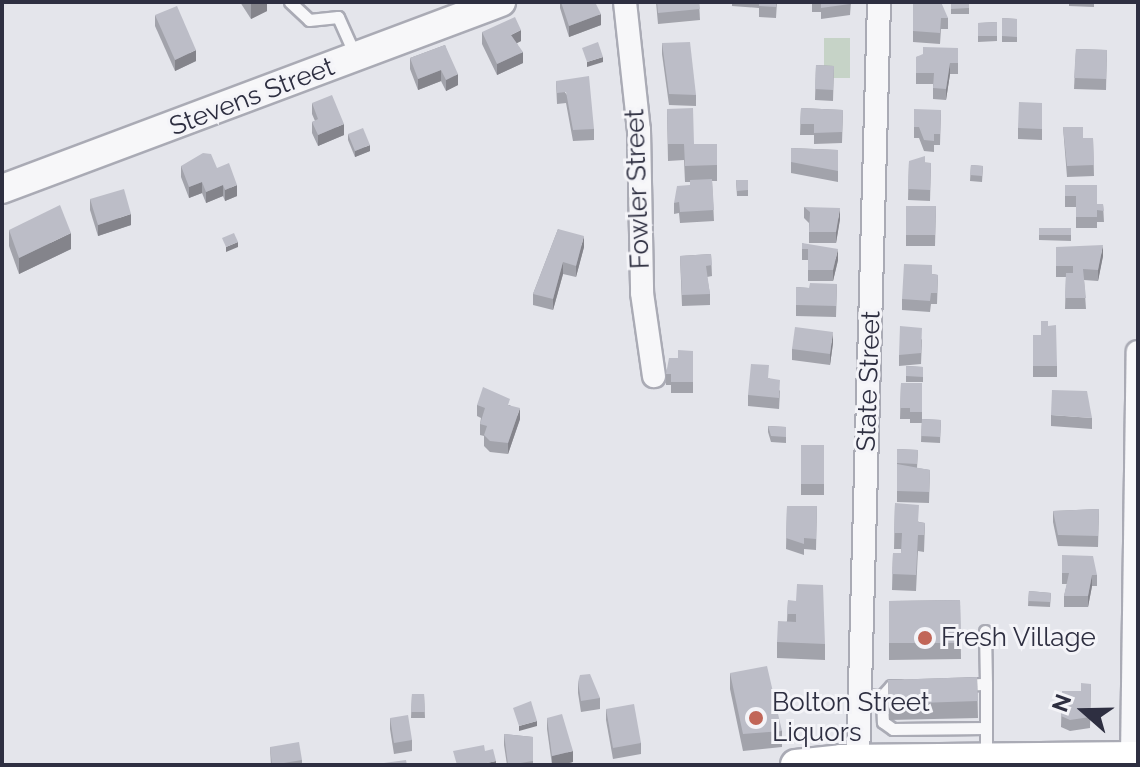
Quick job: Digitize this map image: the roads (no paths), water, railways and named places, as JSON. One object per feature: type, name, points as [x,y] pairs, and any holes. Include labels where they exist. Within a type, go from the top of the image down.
[{"type":"main road","points":[[796,765],[858,759],[1028,763],[1135,757]]},
{"type":"street","name":"Fowler Street","points":[[625,2],[639,130],[642,293],[654,376]]},
{"type":"street","name":"State Street","points":[[858,759],[871,696],[879,2]]},
{"type":"street","name":"Stevens Street","points":[[2,189],[494,3]]},
{"type":"street","points":[[1135,757],[1138,352]]},
{"type":"lane","points":[[290,2],[309,20],[338,17],[357,57]]},
{"type":"lane","points":[[985,631],[986,761]]},
{"type":"lane","points":[[955,694],[954,686],[986,684]]},
{"type":"lane","points":[[911,696],[911,686],[891,686],[871,696],[883,722],[908,726],[956,724],[986,728]]},
{"type":"lane","points":[[904,760],[908,726]]},
{"type":"place","name":"Fresh Village","points":[[925,638]]},
{"type":"place","name":"Bolton Street Liquors","points":[[756,718]]}]
